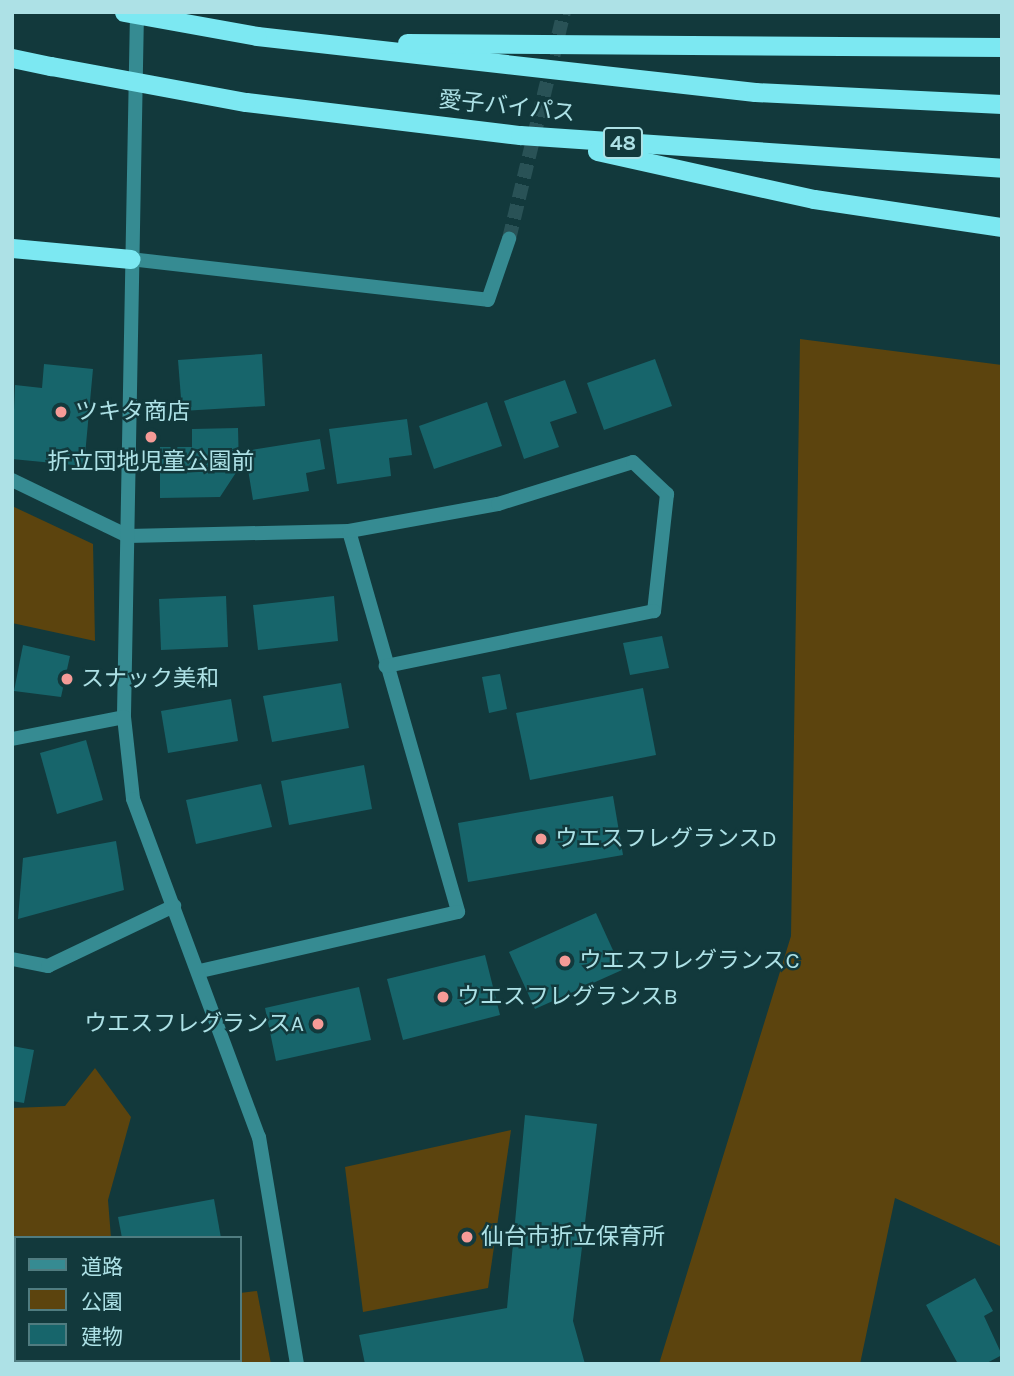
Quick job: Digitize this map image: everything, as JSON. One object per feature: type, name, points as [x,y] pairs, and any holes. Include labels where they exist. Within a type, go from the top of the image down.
[{"type":"highway","name":"愛子バイパス","points":[[124,12],[294,42],[755,92],[1002,104]]},
{"type":"highway","points":[[294,42],[1002,47]]},
{"type":"highway","name":"愛子バイパス","points":[[12,58],[246,102],[520,135],[1002,168]]},
{"type":"highway","points":[[520,135],[814,199],[1002,226]]},
{"type":"highway","points":[[12,248],[130,259]]},
{"type":"street","points":[[137,12],[130,259],[124,717],[133,799],[201,971],[259,1138],[298,1364]]},
{"type":"street","points":[[130,259],[488,300],[509,240]]},
{"type":"street","points":[[12,480],[128,536],[349,531],[498,504],[633,462],[667,494],[654,611],[386,666]]},
{"type":"street","points":[[201,971],[458,912],[349,531]]},
{"type":"street","points":[[12,739],[124,717]]},
{"type":"street","points":[[12,959],[48,966],[174,906]]},
{"type":"green space","points":[[800,339],[1002,365],[1002,1247],[895,1198],[860,1364],[659,1364],[791,936]]},
{"type":"green space","points":[[12,506],[93,544],[95,641],[12,623]]},
{"type":"green space","points":[[95,1068],[131,1117],[108,1200],[111,1236],[14,1236],[14,1362],[242,1362],[242,1293],[257,1291],[271,1364],[12,1364],[12,1108],[65,1106]]},
{"type":"green space","points":[[511,1130],[488,1288],[363,1312],[345,1167]]},
{"type":"building","points":[[262,354],[265,406],[182,411],[178,360]]},
{"type":"building","points":[[655,359],[672,406],[604,430],[587,383]]},
{"type":"building","points":[[44,364],[93,369],[84,466],[12,459],[15,385],[42,388]]},
{"type":"building","points":[[565,380],[577,413],[550,422],[559,447],[524,459],[504,401]]},
{"type":"building","points":[[487,402],[502,446],[434,469],[419,426]]},
{"type":"building","points":[[407,419],[412,455],[389,458],[391,476],[337,484],[329,429]]},
{"type":"building","points":[[238,428],[239,468],[220,497],[160,498],[160,447],[192,447],[192,429]]},
{"type":"building","points":[[320,439],[325,469],[306,473],[309,491],[253,500],[245,451]]},
{"type":"building","points":[[226,596],[228,647],[161,650],[159,599]]},
{"type":"building","points":[[334,596],[338,641],[258,650],[253,605]]},
{"type":"building","points":[[662,636],[669,668],[630,675],[623,643]]},
{"type":"building","points":[[23,645],[70,656],[61,697],[14,691]]},
{"type":"building","points":[[500,674],[507,709],[489,713],[482,677]]},
{"type":"building","points":[[341,683],[349,728],[272,742],[263,696]]},
{"type":"building","points":[[643,688],[656,755],[530,780],[516,713]]},
{"type":"building","points":[[231,699],[238,741],[168,753],[161,711]]},
{"type":"building","points":[[86,740],[103,800],[57,814],[40,753]]},
{"type":"building","points":[[364,765],[372,809],[289,825],[281,781]]},
{"type":"building","points":[[261,784],[272,827],[196,844],[186,800]]},
{"type":"building","name":"ウエスフレグランスD","points":[[613,796],[623,855],[468,882],[458,823]]},
{"type":"building","points":[[116,841],[124,890],[18,919],[23,858]]},
{"type":"building","name":"ウエスフレグランスC","points":[[596,913],[622,970],[535,1009],[509,952]]},
{"type":"building","name":"ウエスフレグランスB","points":[[485,955],[500,1015],[403,1040],[387,979]]},
{"type":"building","name":"ウエスフレグランスA","points":[[359,987],[371,1040],[276,1061],[265,1008]]},
{"type":"building","points":[[12,1046],[34,1050],[24,1103],[12,1101]]},
{"type":"building","points":[[525,1115],[597,1124],[573,1321],[585,1364],[365,1364],[359,1335],[507,1308]]},
{"type":"building","points":[[214,1199],[221,1236],[122,1236],[118,1217]]},
{"type":"building","points":[[975,1278],[993,1311],[984,1316],[1002,1355],[985,1364],[958,1364],[926,1305]]},
{"type":"tunnel","points":[[509,239],[564,12]]},
{"type":"place","name":"ツキタ商店","points":[[61,412]]},
{"type":"place","name":"折立団地児童公園前","points":[[151,437]]},
{"type":"place","name":"スナック美和","points":[[67,679]]},
{"type":"place","name":"ウエスフレグランスD","points":[[541,839]]},
{"type":"place","name":"ウエスフレグランスC","points":[[565,961]]},
{"type":"place","name":"ウエスフレグランスB","points":[[443,997]]},
{"type":"place","name":"ウエスフレグランスA","points":[[318,1024]]},
{"type":"place","name":"仙台市折立保育所","points":[[467,1237]]}]
